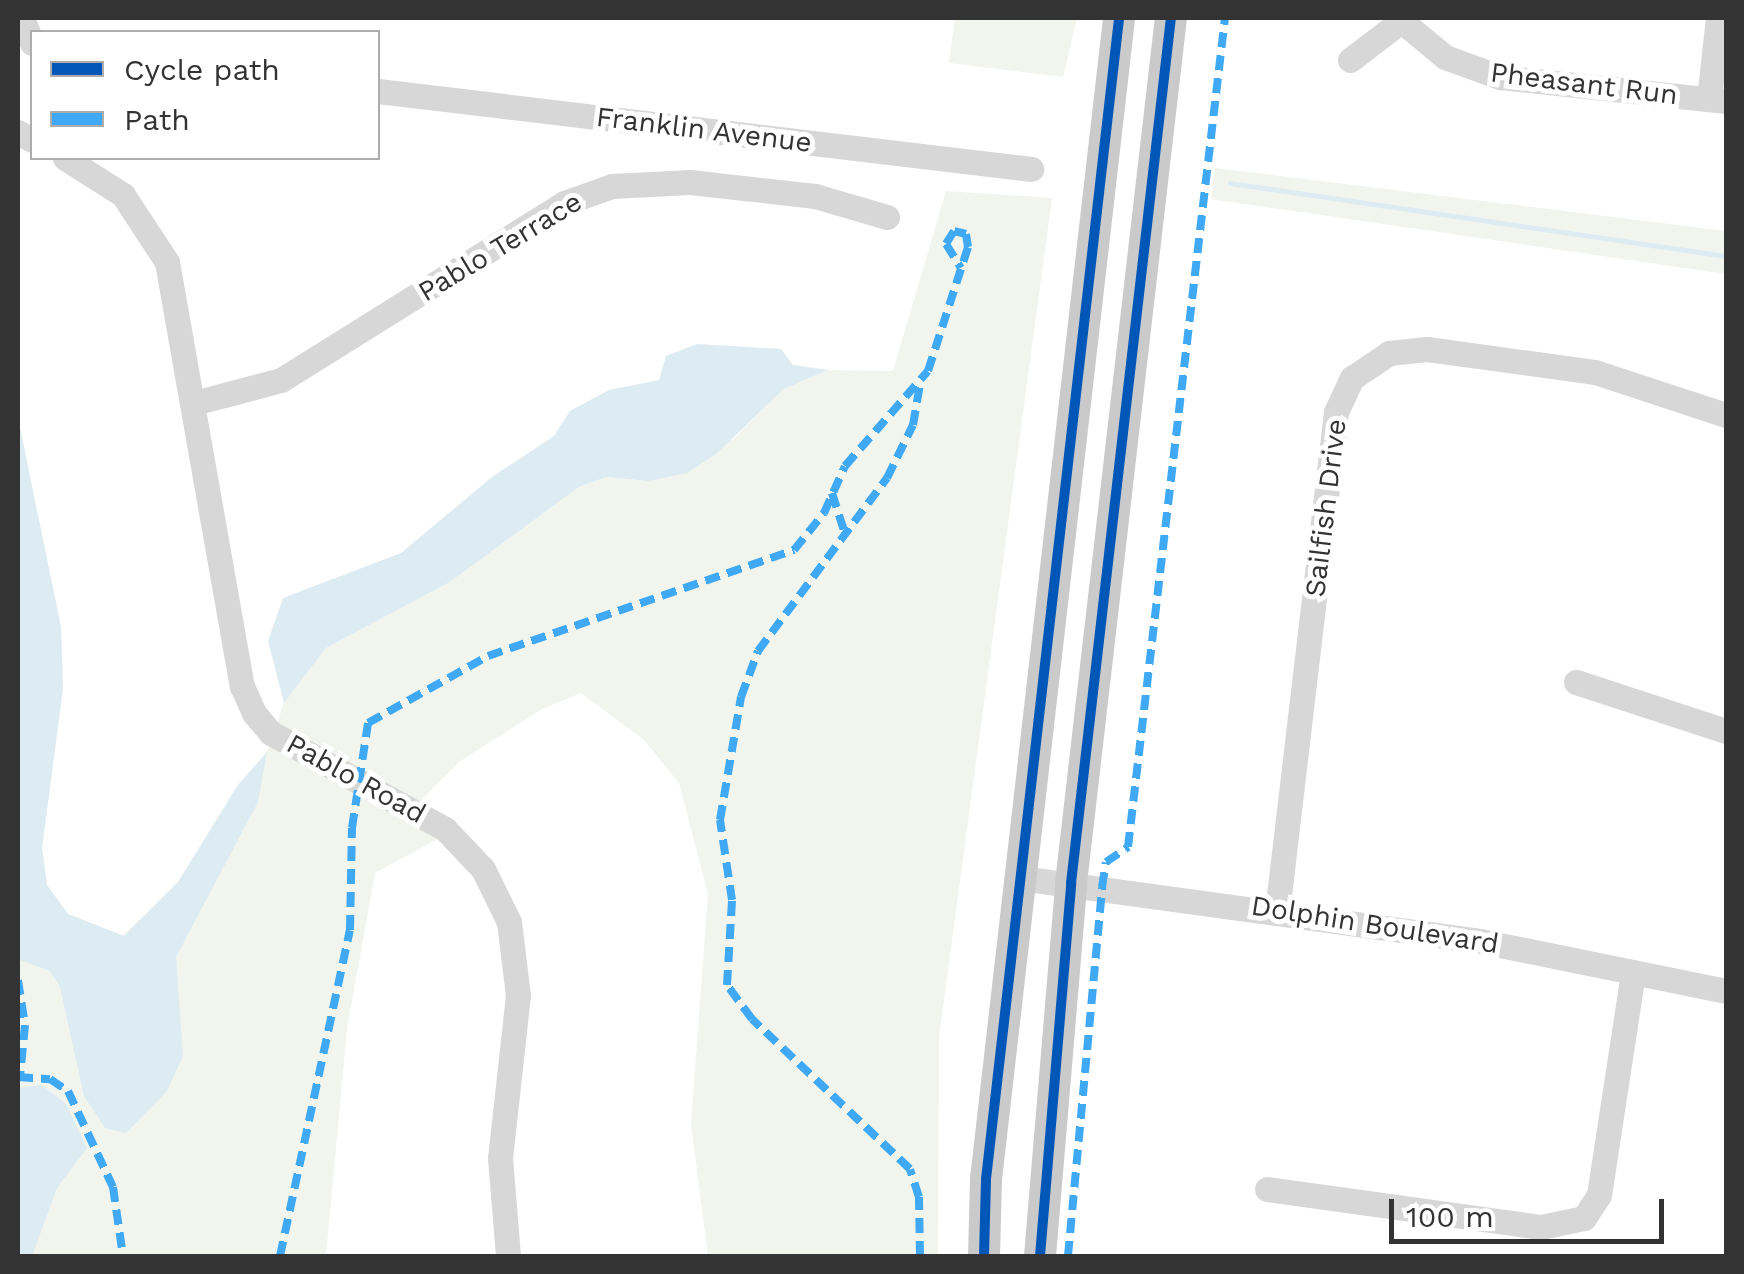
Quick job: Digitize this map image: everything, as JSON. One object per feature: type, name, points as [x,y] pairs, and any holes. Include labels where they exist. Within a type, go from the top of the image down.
[{"type":"main road","points":[[984,1256],[986,1179],[1119,18]]},
{"type":"main road","points":[[1040,1256],[1070,883],[1171,18]]},
{"type":"main road","points":[[1084,320],[1135,326]]},
{"type":"street","points":[[1718,18],[1718,100]]},
{"type":"street","points":[[1350,60],[1400,20]]},
{"type":"street","name":"Pheasant Run","points":[[1400,20],[1445,57],[1486,73],[1718,100]]},
{"type":"street","name":"Franklin Avenue","points":[[380,92],[1031,169]]},
{"type":"street","name":"Pablo Road","points":[[69,160],[123,195],[156,238],[174,288],[242,686],[254,713],[272,732],[445,829],[484,870],[509,922],[518,995],[500,1158],[508,1256]]},
{"type":"street","name":"Pablo Terrace","points":[[194,403],[280,380],[564,204],[612,186],[690,182],[815,196],[887,217]]},
{"type":"street","name":"Sailfish Drive","points":[[1278,912],[1336,412],[1352,378],[1389,352],[1428,349],[1595,372],[1726,414]]},
{"type":"street","points":[[1576,682],[1726,731]]},
{"type":"street","name":"Dolphin Boulevard","points":[[1020,878],[1480,941],[1726,991]]},
{"type":"street","points":[[1267,1189],[1540,1228],[1584,1218],[1599,1195],[1633,972]]},
{"type":"shaded area","points":[[955,18],[1077,18],[1063,77],[949,63]]},
{"type":"shaded area","points":[[1215,168],[1726,231],[1726,274],[1211,199]]},
{"type":"shaded area","points":[[946,191],[1052,198],[939,1037],[938,1256],[708,1256],[691,1124],[708,894],[679,783],[644,740],[581,693],[542,709],[459,762],[413,809],[438,839],[375,873],[347,1029],[326,1256],[18,1256],[18,418],[61,627],[63,689],[42,847],[47,885],[68,914],[123,936],[178,882],[238,785],[267,752],[284,703],[326,648],[450,582],[579,487],[606,477],[648,481],[733,439],[784,389],[828,370],[893,371]]},
{"type":"shaded area","points":[[697,344],[781,349],[793,365],[828,370],[784,389],[716,454],[687,473],[648,481],[606,477],[579,487],[450,582],[326,648],[284,703],[268,641],[283,598],[401,553],[492,477],[554,436],[570,411],[609,390],[659,380],[666,356]]},
{"type":"shaded area","points":[[18,418],[61,627],[63,689],[42,848],[47,885],[68,914],[124,936],[178,882],[238,785],[267,752],[258,802],[176,957],[183,1056],[167,1091],[126,1133],[105,1128],[84,1096],[60,987],[50,971],[18,959]]},
{"type":"shaded area","points":[[42,1085],[66,1104],[87,1148],[57,1188],[32,1256],[18,1256],[18,1088]]},
{"type":"waterway","points":[[1230,183],[1726,256]]},
{"type":"marked path","points":[[1068,1256],[1102,887],[1106,862],[1128,847],[1225,18]]},
{"type":"marked path","points":[[280,1256],[350,930],[352,828],[368,723],[488,656],[794,550],[824,513],[845,466],[928,371],[968,247],[966,234],[954,231],[946,244],[961,268]]},
{"type":"marked path","points":[[920,384],[913,425],[887,478],[758,651],[741,697],[720,820],[732,900],[727,985],[752,1019],[910,1169],[919,1197],[920,1256]]},
{"type":"marked path","points":[[832,493],[846,537]]},
{"type":"marked path","points":[[18,980],[25,1025],[20,1076]]},
{"type":"marked path","points":[[18,1077],[50,1079],[68,1091],[113,1187],[123,1256]]},
{"type":"cycle path","points":[[984,1256],[986,1179],[1119,18]]},
{"type":"cycle path","points":[[1040,1256],[1071,883],[1171,18]]}]
